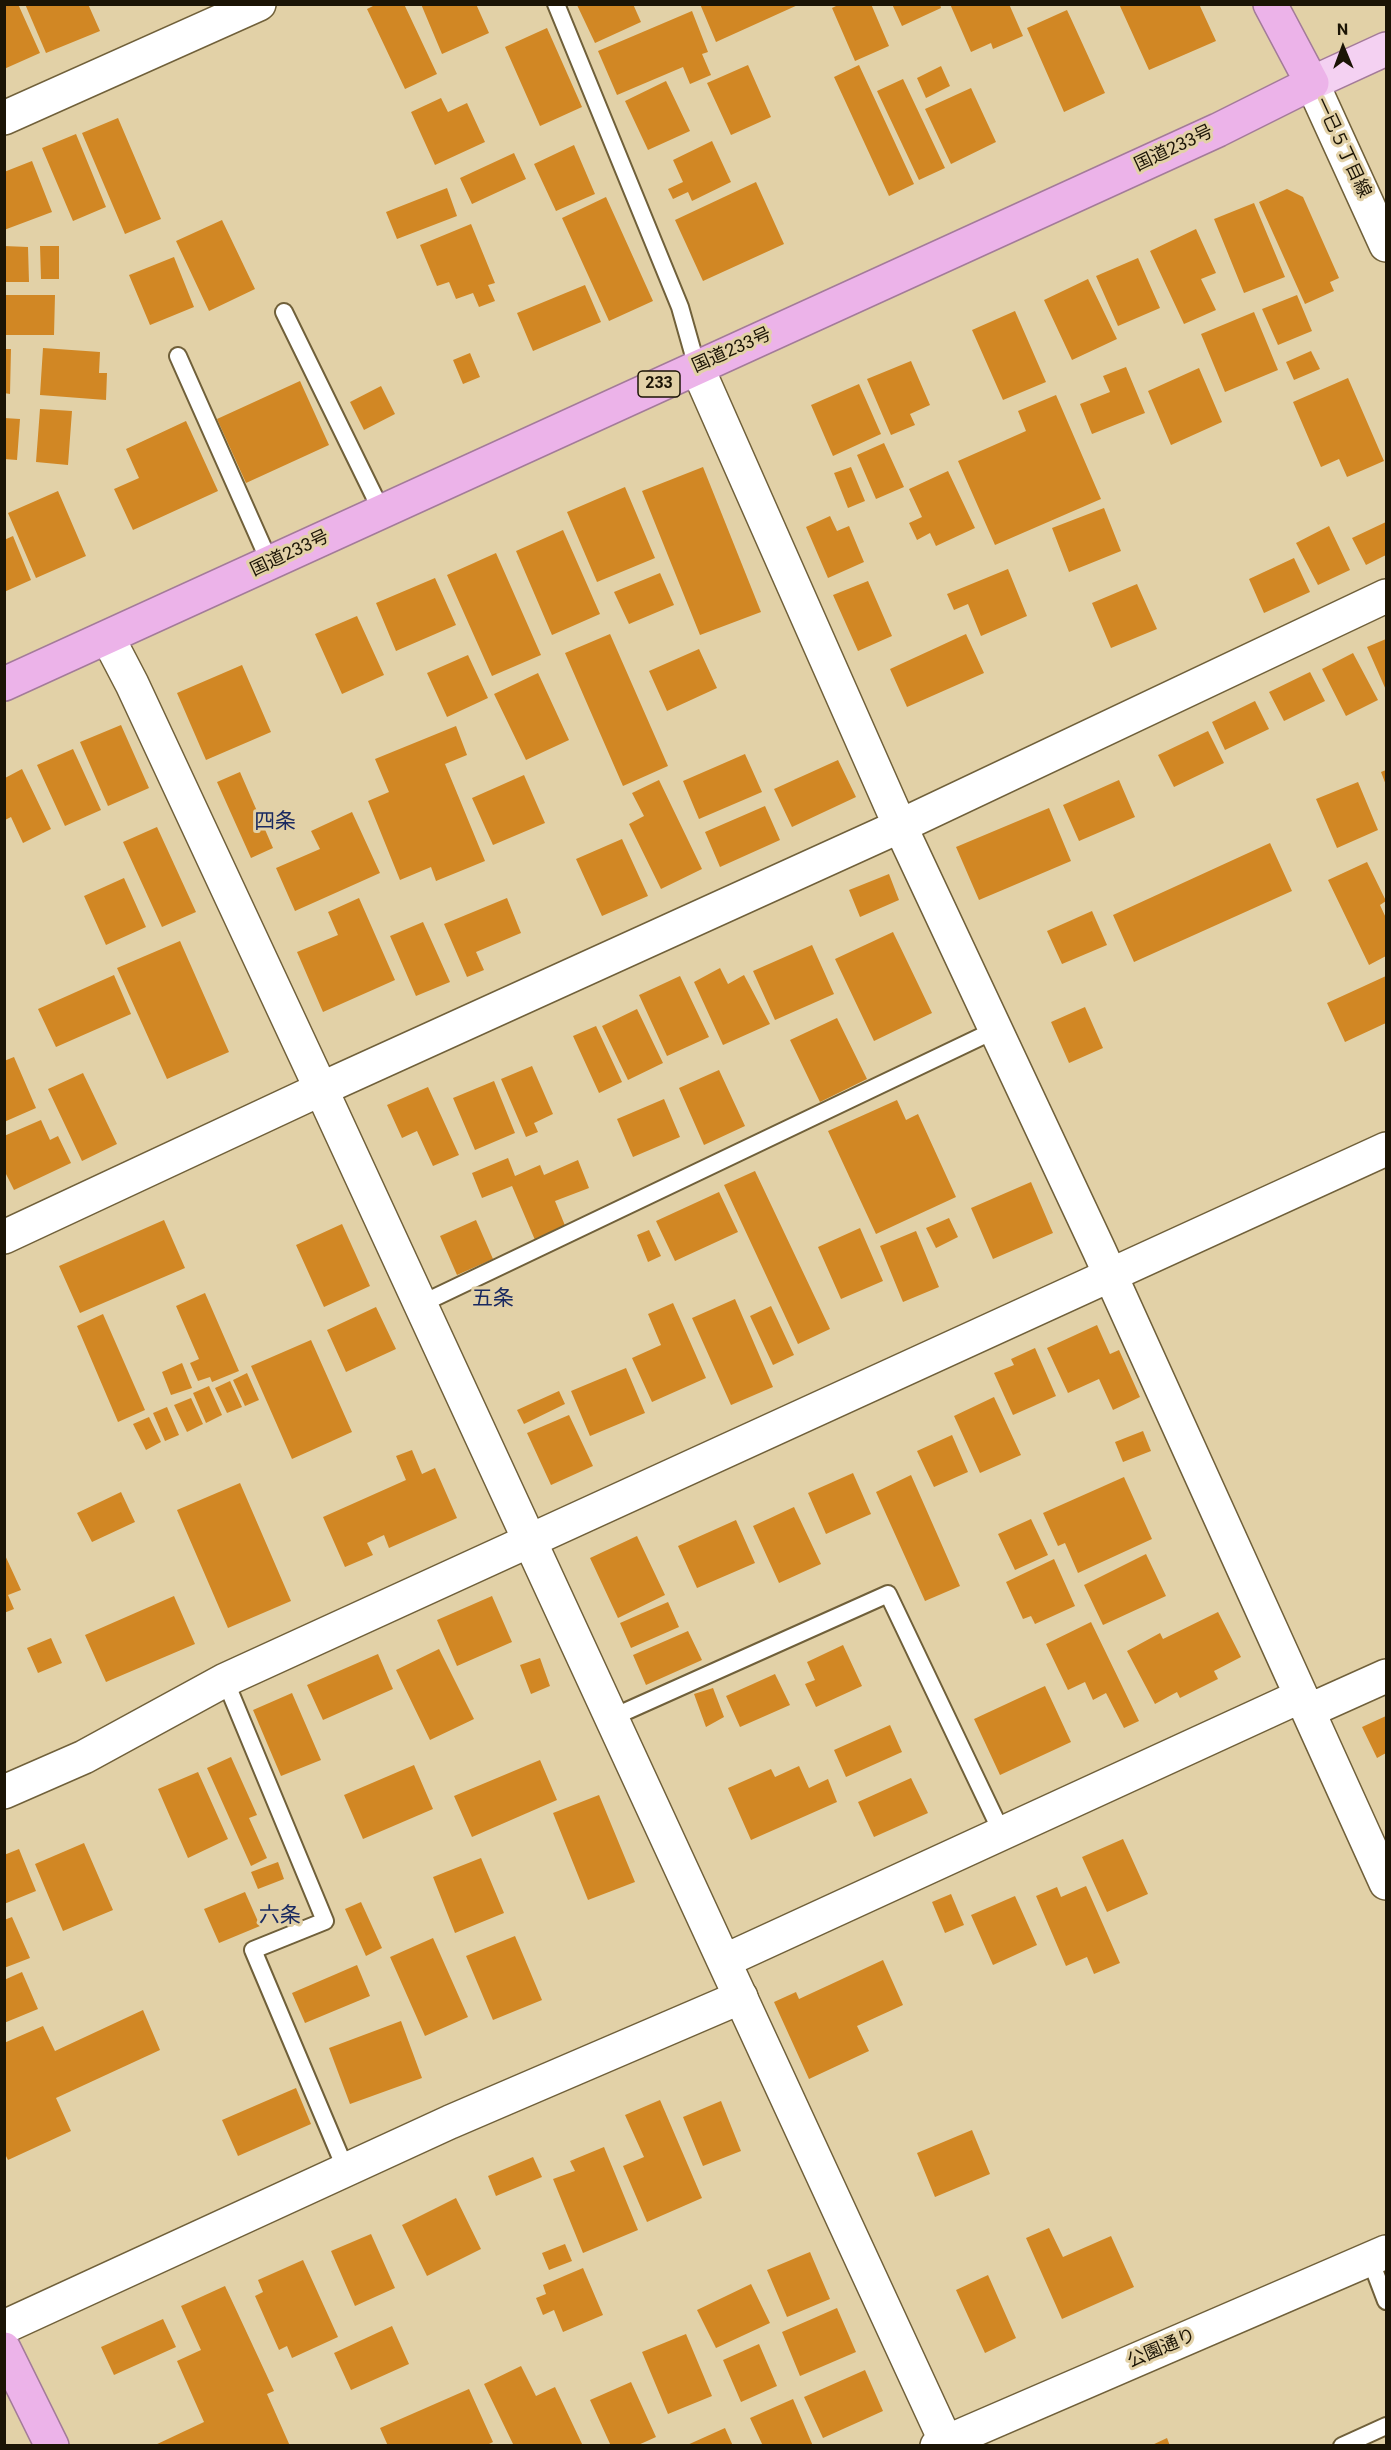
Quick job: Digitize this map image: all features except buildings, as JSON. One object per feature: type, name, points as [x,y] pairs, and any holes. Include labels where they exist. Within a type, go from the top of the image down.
[{"type":"highway","points":[[1270,4],[1312,83]]},
{"type":"highway","name":"国道233号","points":[[4,684],[1218,130],[1312,83]]},
{"type":"highway","points":[[4,2349],[52,2445]]},
{"type":"main road","points":[[1312,83],[1386,49]]},
{"type":"street","points":[[4,118],[259,4]]},
{"type":"street","name":"一已５丁目線","points":[[1312,83],[1352,166],[1386,245]]},
{"type":"street","points":[[697,367],[900,826],[1110,1276],[1386,1883]]},
{"type":"street","points":[[4,1237],[321,1089],[900,826],[1386,596]]},
{"type":"street","points":[[108,638],[132,684],[321,1089],[515,1514],[529,1539],[741,1997],[943,2444]]},
{"type":"street","points":[[4,1792],[84,1757],[225,1680],[1386,1149]]},
{"type":"street","points":[[724,1961],[1002,1833],[1305,1704],[1386,1676]]},
{"type":"street","points":[[4,2326],[450,2122],[741,1997]]},
{"type":"street","name":"公園通り","points":[[943,2444],[1378,2256]]},
{"type":"lane","points":[[556,4],[680,307],[697,367]]},
{"type":"lane","points":[[284,312],[382,512]]},
{"type":"lane","points":[[178,356],[270,563]]},
{"type":"lane","points":[[419,1305],[995,1030]]},
{"type":"lane","points":[[611,1718],[888,1594],[1002,1833]]},
{"type":"lane","points":[[225,1680],[325,1922],[253,1950],[346,2170]]},
{"type":"lane","points":[[1378,2256],[1386,2301]]},
{"type":"lane","points":[[1342,2445],[1386,2426]]},
{"type":"district","name":"四条","points":[[275,823]]},
{"type":"district","name":"五条","points":[[493,1300]]},
{"type":"district","name":"六条","points":[[280,1917]]}]
